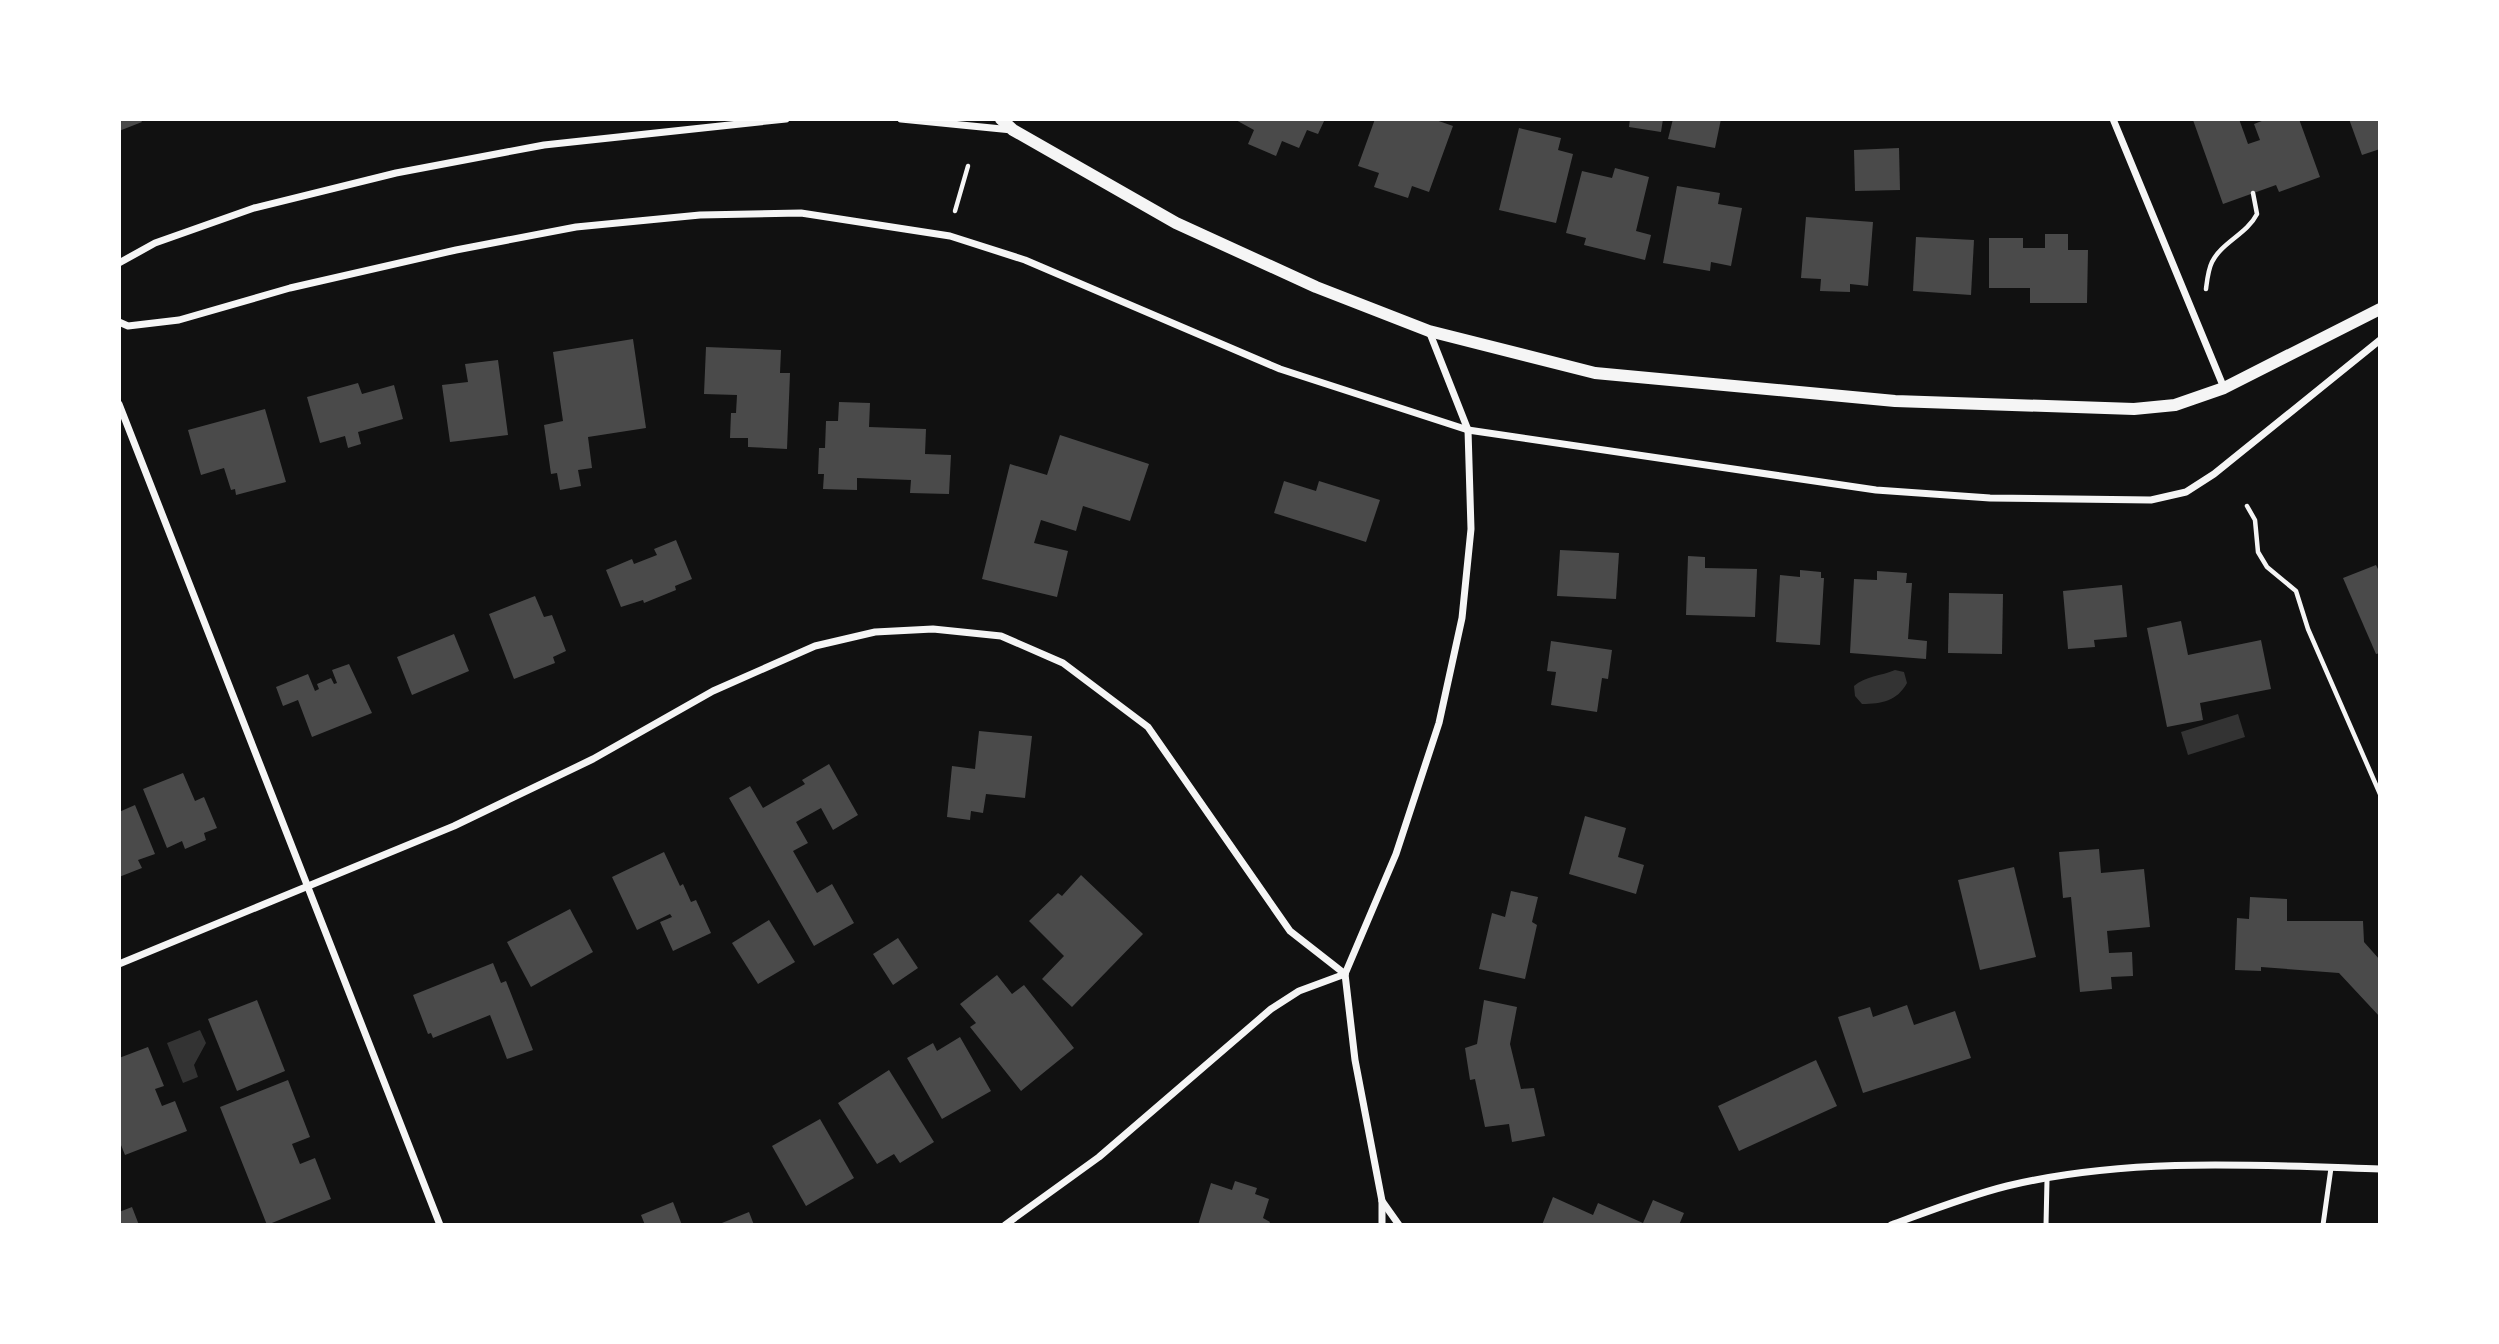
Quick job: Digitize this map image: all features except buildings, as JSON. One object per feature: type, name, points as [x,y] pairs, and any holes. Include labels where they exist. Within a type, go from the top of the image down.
[{"type":"street","points":[[119,263],[155,243],[244,211],[396,173],[544,145],[786,119]]},
{"type":"street","points":[[901,119],[1013,130]]},
{"type":"street","points":[[1001,119],[1013,130],[1176,223],[1316,287],[1429,331],[1595,373],[1895,401],[2134,409],[2175,405],[2224,388],[2380,309]]},
{"type":"street","points":[[2113,119],[2224,388]]},
{"type":"street","points":[[119,322],[128,326],[179,320],[290,288],[456,250],[576,227],[701,215],[801,213],[950,236],[1025,260],[1280,369],[1468,430],[1876,490],[1990,498],[2151,500],[2186,492],[2214,474],[2380,340]]},
{"type":"street","points":[[1382,1225],[1382,1201],[1354,1060],[1345,974],[1396,854],[1439,723],[1462,618],[1471,529],[1468,430],[1429,331]]},
{"type":"street","points":[[119,404],[440,1225]]},
{"type":"street","points":[[119,964],[307,889],[467,820],[593,759],[713,691],[815,646],[875,632],[933,629],[1001,636],[1063,663],[1148,727],[1290,931],[1345,974]]},
{"type":"street","points":[[1004,1225],[1099,1157],[1271,1009],[1299,991],[1345,974]]},
{"type":"street","points":[[1891,1225],[1958,1200],[2010,1186],[2120,1169],[2207,1165],[2380,1169]]},
{"type":"street","points":[[1382,1201],[1399,1225]]},
{"type":"lane","points":[[2323,1225],[2331,1168]]},
{"type":"lane","points":[[2046,1225],[2047,1180]]},
{"type":"path","points":[[955,211],[968,166]]},
{"type":"path","points":[[2203,301],[2212,263],[2228,242],[2252,224],[2257,214],[2253,193]]},
{"type":"path","points":[[2247,506],[2255,520],[2258,552],[2267,568],[2296,591],[2308,629],[2380,794]]},
{"type":"shaded area","points":[[1895,670],[1904,672],[1907,683],[1894,698],[1862,704],[1855,696],[1854,686],[1858,683]]},
{"type":"shaded area","points":[[2238,714],[2245,737],[2188,755],[2181,732]]},
{"type":"shaded area","points":[[200,1030],[206,1043],[194,1065],[198,1077],[183,1083],[167,1043]]}]
